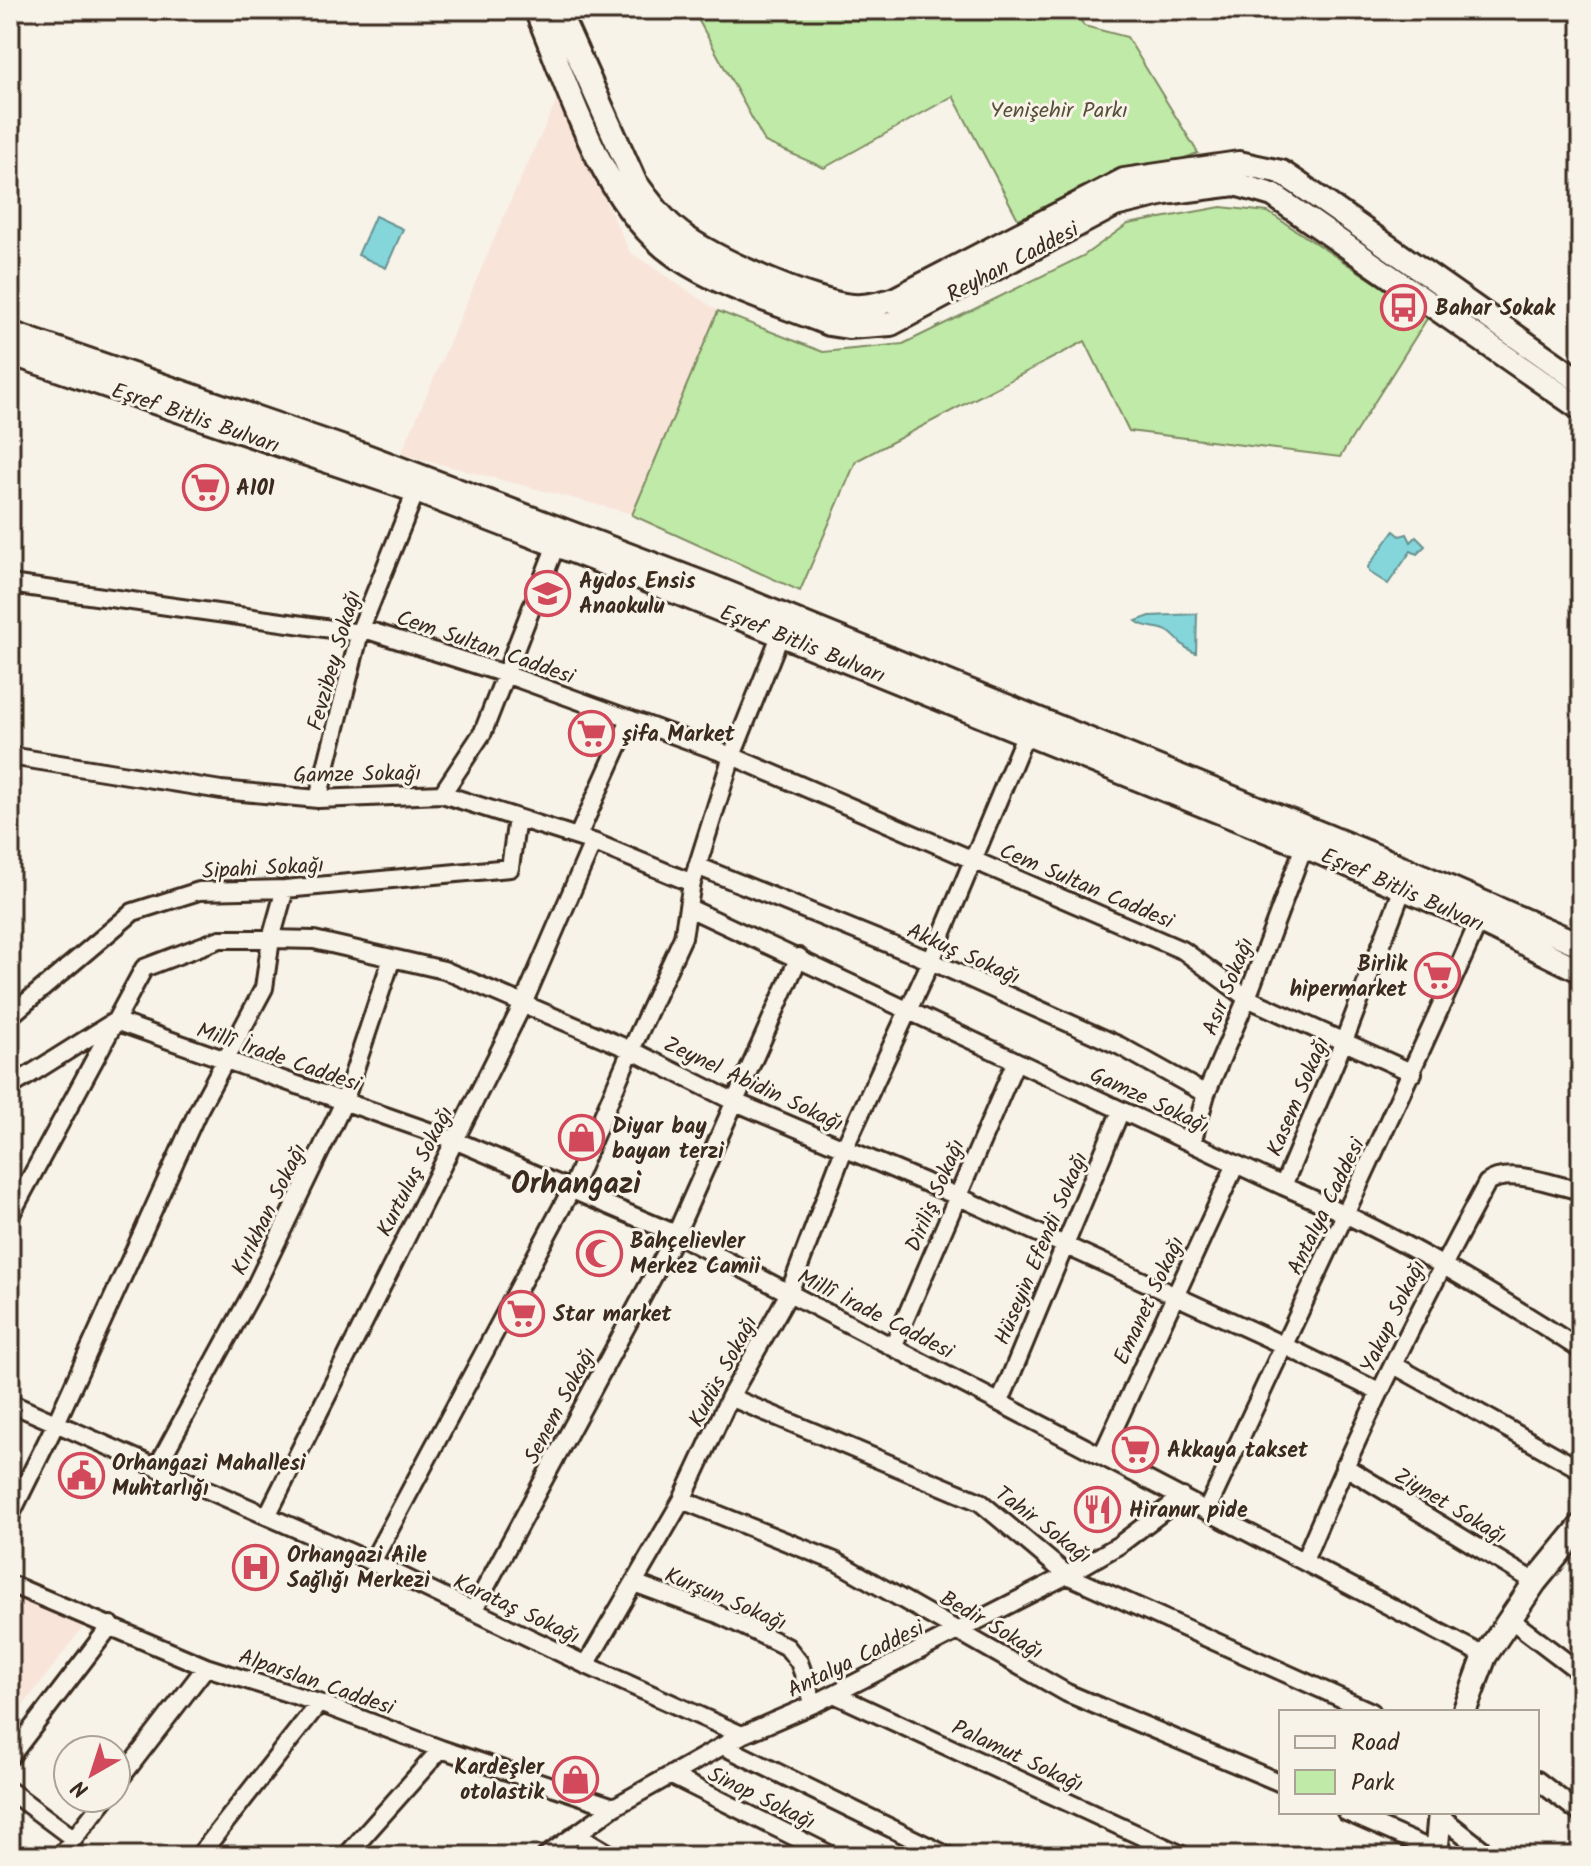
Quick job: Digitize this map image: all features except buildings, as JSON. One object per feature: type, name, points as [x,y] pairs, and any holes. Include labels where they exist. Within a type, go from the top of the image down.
[{"type":"main road","name":"Reyhan Caddesi","points":[[536,10],[606,175],[638,222],[677,257],[703,273],[829,324],[848,327],[891,324],[1115,205],[1165,193],[1235,184],[1273,195],[1581,409]]},
{"type":"main road","name":"Reyhan Caddesi","points":[[558,10],[635,182],[653,207],[702,249],[819,299],[852,306],[873,306],[895,299],[1124,180],[1239,163],[1281,172],[1581,382]]},
{"type":"main road","name":"Eşref Bitlis Bulvarı","points":[[10,333],[364,455],[784,625],[1376,856],[1581,945]]},
{"type":"main road","name":"Eşref Bitlis Bulvarı","points":[[10,353],[416,491],[556,545],[784,625],[1026,733],[1403,888],[1581,971]]},
{"type":"main road","points":[[1465,1710],[1485,1656],[1535,1582],[1581,1526]]},
{"type":"main road","points":[[1436,1853],[1440,1814]]},
{"type":"street","name":"Fevzibey Sokağı","points":[[318,799],[360,630],[416,491]]},
{"type":"street","points":[[442,794],[483,732],[556,545]]},
{"type":"street","name":"Cem Sultan Caddesi","points":[[10,584],[360,630],[505,674],[732,756],[1184,951],[1247,998],[1413,1073]]},
{"type":"street","points":[[372,1562],[571,1190],[683,937],[692,883],[732,756],[784,625]]},
{"type":"street","name":"Kurtuluş Sokağı","points":[[267,1516],[523,1004],[630,720]]},
{"type":"street","name":"Kudüs Sokağı","points":[[586,1665],[682,1500],[730,1397],[789,1293],[844,1149],[931,961],[1026,733]]},
{"type":"street","name":"Gamze Sokağı","points":[[10,756],[221,790],[318,799],[442,794],[586,839],[692,883]]},
{"type":"street","name":"Sipahi Sokağı","points":[[10,1016],[133,912],[199,891],[285,889],[510,868],[517,818]]},
{"type":"street","name":"Asır Sokağı","points":[[1192,1143],[1206,1094],[1247,998],[1304,846]]},
{"type":"street","name":"Akkuş Sokağı","points":[[697,866],[931,961],[1120,1046],[1206,1094]]},
{"type":"street","name":"Kasem Sokağı","points":[[1283,1186],[1344,1041],[1403,888]]},
{"type":"street","points":[[10,1516],[56,1423],[197,1113],[264,988],[271,939],[285,889]]},
{"type":"street","name":"Gamze Sokağı","points":[[689,908],[1283,1186],[1347,1213],[1442,1265],[1581,1350]]},
{"type":"street","name":"Antalya Caddesi","points":[[1207,1510],[1413,1073],[1479,921]]},
{"type":"street","name":"Zeynel Abidin Sokağı","points":[[10,1216],[144,968],[220,939],[314,940],[444,970],[631,1050],[733,1101],[957,1196],[1379,1392]]},
{"type":"street","name":"Senem Sokağı","points":[[473,1611],[676,1234],[799,957]]},
{"type":"street","name":"Kırıkhan Sokağı","points":[[157,1467],[254,1289],[344,1102],[392,958]]},
{"type":"street","points":[[10,1087],[115,1021]]},
{"type":"street","name":"Millî İrade Caddesi","points":[[115,1021],[454,1140],[676,1234],[1485,1656]]},
{"type":"street","name":"Diriliş Sokağı","points":[[893,1347],[1016,1061]]},
{"type":"street","name":"Hüseyin Efendi Sokağı","points":[[1000,1402],[1121,1110]]},
{"type":"street","name":"Emanet Sokağı","points":[[1102,1455],[1236,1164]]},
{"type":"street","name":"Yakup Sokağı","points":[[1304,1561],[1379,1392],[1487,1183],[1492,1179],[1517,1176],[1581,1191]]},
{"type":"street","points":[[1394,1365],[1581,1470]]},
{"type":"street","name":"Tahir Sokağı","points":[[730,1397],[980,1502],[1067,1575],[1368,1710]]},
{"type":"street","name":"Karataş Sokağı","points":[[10,1403],[372,1562],[586,1665],[742,1735]]},
{"type":"street","name":"Ziynet Sokağı","points":[[1344,1466],[1535,1582]]},
{"type":"street","name":"Antalya Caddesi","points":[[546,1856],[614,1807],[742,1735],[814,1704],[1067,1575],[1119,1545],[1182,1497]]},
{"type":"street","name":"Bedir Sokağı","points":[[682,1500],[837,1562],[1067,1693],[1279,1782]]},
{"type":"street","name":"Kurşun Sokağı","points":[[634,1583],[718,1614],[787,1647],[799,1662],[814,1704]]},
{"type":"street","name":"Alparslan Caddesi","points":[[10,1584],[206,1667],[319,1703],[441,1749],[614,1807]]},
{"type":"street","points":[[1510,1619],[1581,1673]]},
{"type":"street","points":[[10,1757],[111,1625]]},
{"type":"street","points":[[132,1763],[206,1667]]},
{"type":"street","name":"Palamut Sokağı","points":[[834,1694],[1184,1856]]},
{"type":"street","points":[[199,1856],[319,1703]]},
{"type":"street","points":[[723,1746],[948,1856]]},
{"type":"street","points":[[346,1856],[441,1749]]},
{"type":"street","name":"Sinop Sokağı","points":[[672,1776],[833,1856]]},
{"type":"street","points":[[1539,1782],[1581,1814]]},
{"type":"street","points":[[10,1791],[74,1839]]},
{"type":"street","points":[[60,1856],[94,1814]]},
{"type":"street","points":[[1350,1814],[1436,1853]]},
{"type":"street","points":[[1440,1814],[1491,1856]]},
{"type":"street","points":[[576,1834],[613,1856]]},
{"type":"shaded area","points":[[557,100],[630,252],[718,311],[633,514],[401,454]]},
{"type":"shaded area","points":[[10,1596],[83,1627],[10,1723]]},
{"type":"green space","name":"Yenişehir Parkı","points":[[693,10],[1075,10],[1084,26],[1127,37],[1198,153],[1018,219],[953,96],[824,168],[765,142]]},
{"type":"green space","points":[[1221,207],[1268,212],[1428,317],[1340,457],[1129,431],[1085,341],[856,461],[800,591],[632,515],[718,311],[823,352],[903,344],[1083,256],[1128,224]]},
{"type":"water","points":[[375,216],[403,229],[386,268],[358,255]]},
{"type":"water","points":[[1394,531],[1400,536],[1407,534],[1411,542],[1416,537],[1425,546],[1417,554],[1411,551],[1388,584],[1369,572],[1368,567]]},
{"type":"water","points":[[1197,614],[1196,653],[1169,632],[1136,621],[1150,616]]},
{"type":"place","name":"Bahar Sokak","points":[[1404,307]]},
{"type":"place","name":"A101","points":[[205,487]]},
{"type":"place","name":"Aydos Ensis Anaokulu","points":[[548,593]]},
{"type":"place","name":"şifa Market","points":[[591,733]]},
{"type":"place","name":"Birlik hipermarket","points":[[1438,976]]},
{"type":"place","name":"Diyar bay bayan terzi","points":[[581,1138]]},
{"type":"place","name":"Bahçelievler Merkez Camii","points":[[599,1253]]},
{"type":"place","name":"Star market","points":[[522,1313]]},
{"type":"place","name":"Akkaya takset","points":[[1136,1449]]},
{"type":"place","name":"Orhangazi Mahallesi Muhtarlığı","points":[[81,1475]]},
{"type":"place","name":"Hiranur pide","points":[[1098,1509]]},
{"type":"place","name":"Orhangazi Aile Sağlığı Merkezi","points":[[256,1567]]},
{"type":"place","name":"Kardeşler otolastik","points":[[575,1779]]},
{"type":"district","name":"Orhangazi","points":[[576,1183]]}]
